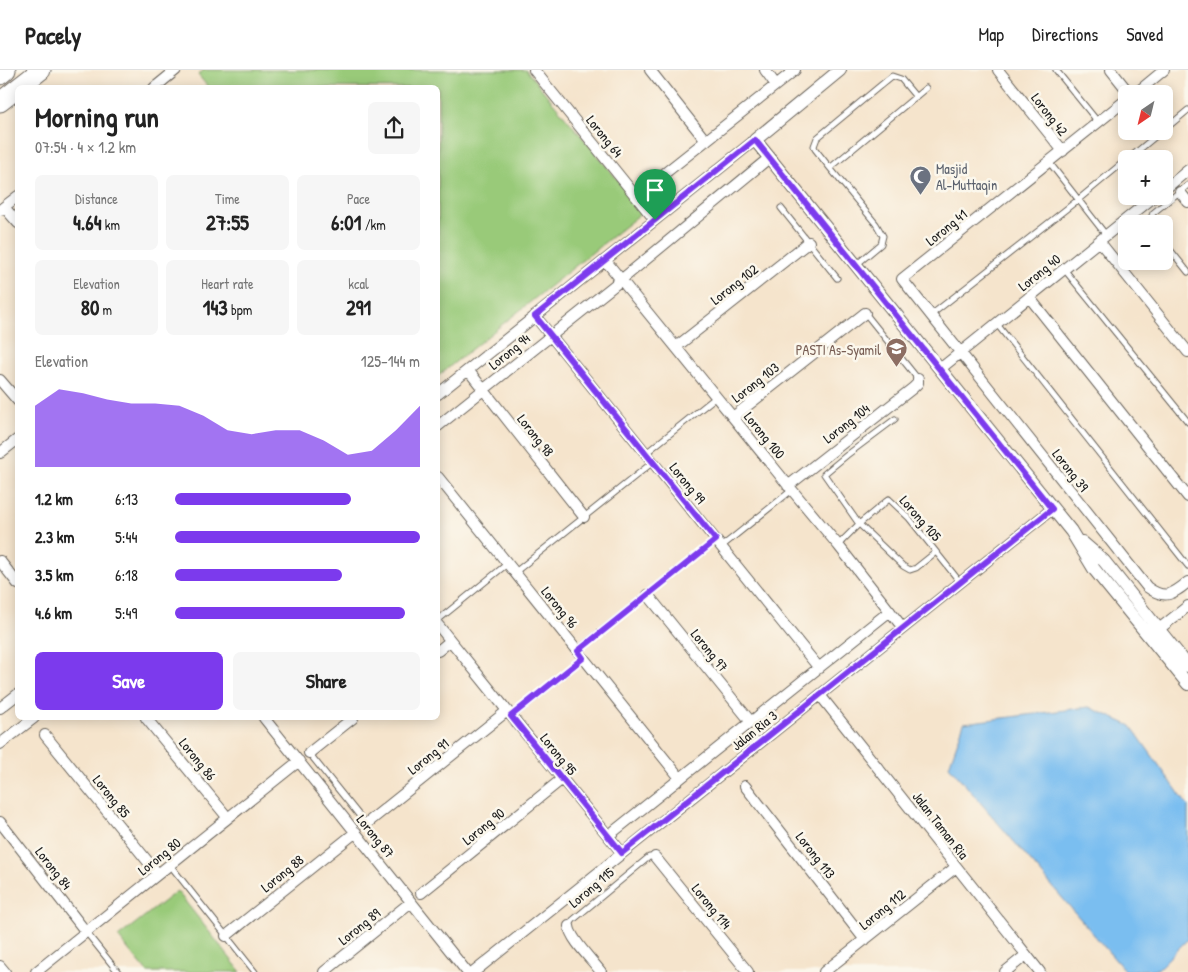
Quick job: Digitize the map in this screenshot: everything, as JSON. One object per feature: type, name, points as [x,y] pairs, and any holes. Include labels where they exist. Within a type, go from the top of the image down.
[{"type":"highway","points":[[0,75],[6,70]]},
{"type":"highway","points":[[22,85],[41,70]]},
{"type":"highway","points":[[0,102],[15,90]]},
{"type":"street","points":[[158,85],[176,70]]},
{"type":"street","name":"Lorong 64","points":[[534,70],[655,220]]},
{"type":"street","points":[[650,70],[706,141]]},
{"type":"street","points":[[764,70],[776,85]]},
{"type":"street","points":[[636,196],[795,70]]},
{"type":"street","points":[[440,392],[840,70]]},
{"type":"street","name":"Lorong 42","points":[[998,70],[1062,151]]},
{"type":"street","points":[[1111,70],[1123,85]]},
{"type":"street","points":[[1145,85],[1164,70]]},
{"type":"street","name":"Lorong 41","points":[[960,352],[902,279],[1118,106]]},
{"type":"street","points":[[755,140],[1071,532],[1104,561],[1188,684]]},
{"type":"street","name":"Lorong 94","points":[[440,424],[621,280],[769,158]]},
{"type":"street","points":[[1173,182],[1188,170]]},
{"type":"street","points":[[1184,188],[1188,202]]},
{"type":"street","points":[[15,198],[2,209],[15,220]]},
{"type":"street","name":"Lorong 40","points":[[940,369],[1144,205]]},
{"type":"street","points":[[1103,238],[1188,352]]},
{"type":"street","name":"Lorong 102","points":[[676,347],[809,242]]},
{"type":"street","name":"Lorong 100","points":[[605,260],[838,545],[903,628]]},
{"type":"street","points":[[1029,297],[1188,497]]},
{"type":"street","name":"Lorong 103","points":[[733,417],[865,313]]},
{"type":"street","name":"Lorong 99","points":[[535,316],[819,668]]},
{"type":"street","name":"Lorong 39","points":[[960,352],[1146,587],[1155,593],[1165,596],[1176,592],[1188,582]]},
{"type":"street","name":"Lorong 98","points":[[468,370],[584,517]]},
{"type":"street","points":[[0,380],[15,398]]},
{"type":"street","name":"Lorong 104","points":[[790,488],[913,388],[918,383],[918,380]]},
{"type":"street","points":[[0,453],[15,441]]},
{"type":"street","name":"Lorong 96","points":[[440,479],[680,778]]},
{"type":"street","name":"Jalan Ria 3","points":[[474,972],[1052,509]]},
{"type":"street","points":[[0,561],[15,580]]},
{"type":"street","name":"Lorong 97","points":[[648,595],[751,722]]},
{"type":"street","points":[[1154,633],[1188,606]]},
{"type":"street","points":[[608,836],[890,611]]},
{"type":"street","name":"Lorong 95","points":[[440,628],[622,853]]},
{"type":"street","points":[[1154,633],[1186,659]]},
{"type":"street","points":[[440,649],[450,641]]},
{"type":"street","name":"Jalan Taman Ria","points":[[820,695],[1040,972]]},
{"type":"street","points":[[0,708],[15,696]]},
{"type":"street","name":"Lorong 91","points":[[366,824],[509,713]]},
{"type":"street","points":[[0,744],[31,720]]},
{"type":"street","name":"Lorong 86","points":[[148,720],[228,818]]},
{"type":"street","name":"Lorong 87","points":[[266,720],[467,972]]},
{"type":"street","points":[[309,753],[350,720]]},
{"type":"street","name":"Lorong 85","points":[[45,736],[158,874]]},
{"type":"street","name":"Lorong 80","points":[[36,972],[299,761]]},
{"type":"street","name":"Lorong 90","points":[[421,893],[562,779]]},
{"type":"street","name":"Lorong 113","points":[[745,786],[865,940]]},
{"type":"street","name":"Lorong 84","points":[[0,822],[86,932]]},
{"type":"street","name":"Lorong 88","points":[[226,936],[356,832]]},
{"type":"street","name":"Lorong 114","points":[[655,857],[748,972]]},
{"type":"street","name":"Lorong 112","points":[[824,972],[956,867]]},
{"type":"street","name":"Lorong 89","points":[[324,972],[411,902]]},
{"type":"street","name":"Lorong 115","points":[[569,926],[574,938],[601,972]]},
{"type":"street","points":[[1005,972],[1026,955]]},
{"type":"street","points":[[0,966],[4,972]]},
{"type":"lane","points":[[1056,70],[1098,122]]},
{"type":"lane","points":[[856,265],[881,244],[883,236],[876,224],[814,146],[817,138],[892,76],[901,79],[916,97]]},
{"type":"lane","points":[[830,168],[926,88]]},
{"type":"lane","points":[[1173,122],[1188,110]]},
{"type":"lane","points":[[1139,150],[1151,140]]},
{"type":"lane","points":[[1049,162],[1078,199],[1103,238]]},
{"type":"lane","points":[[931,315],[1118,167]]},
{"type":"lane","points":[[1152,215],[1184,188]]},
{"type":"lane","points":[[781,208],[837,278]]},
{"type":"lane","points":[[1173,253],[1188,272]]},
{"type":"lane","points":[[1064,269],[1188,422]]},
{"type":"lane","points":[[865,313],[918,380]]},
{"type":"lane","points":[[996,323],[1188,566]]},
{"type":"lane","points":[[646,453],[716,397]]},
{"type":"lane","points":[[895,419],[824,474],[859,524],[903,566],[910,570],[916,568],[936,552]]},
{"type":"lane","points":[[514,572],[653,462]]},
{"type":"lane","points":[[509,713],[648,595],[790,488]]},
{"type":"lane","name":"Lorong 105","points":[[838,545],[859,524],[890,499],[961,582]]},
{"type":"lane","points":[[440,618],[508,564]]},
{"type":"lane","points":[[309,753],[366,824]]},
{"type":"lane","name":"Lorong 115","points":[[569,926],[573,920],[649,857],[655,857]]},
{"type":"lane","points":[[170,865],[255,972]]},
{"type":"lane","points":[[86,932],[118,972]]},
{"type":"green space","points":[[204,70],[526,70],[644,211],[440,374],[440,85],[206,85],[198,75]]},
{"type":"green space","points":[[177,891],[241,972],[147,972],[118,937]]},
{"type":"water","points":[[1089,707],[1131,726],[1188,806],[1188,939],[1158,969],[1125,971],[949,766],[964,723]]},
{"type":"place","name":"Masjid Al-Muttaqin","points":[[920,195]]},
{"type":"place","name":"PASTI As-Syamil","points":[[897,368]]},
{"type":"route","points":[[755,140],[1052,509],[622,853],[511,716],[583,658],[578,651],[716,540],[535,316],[655,220],[755,140]]}]
